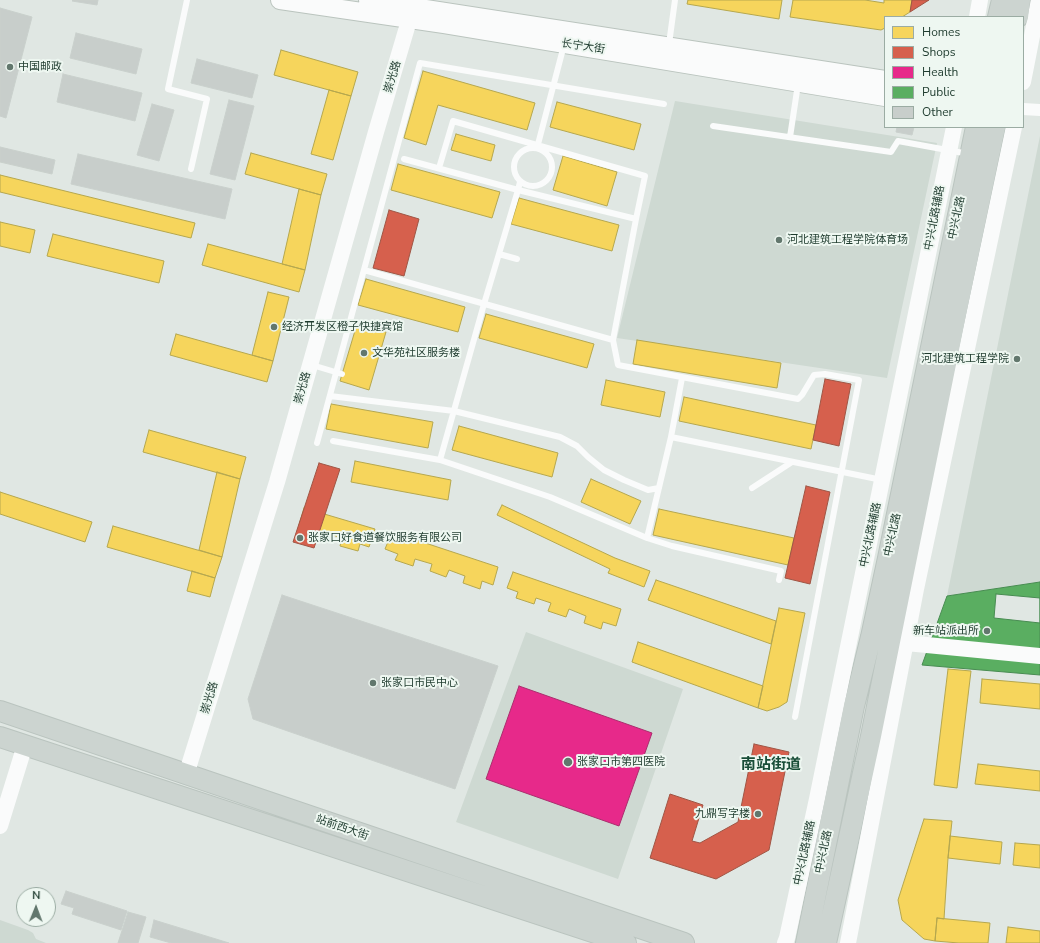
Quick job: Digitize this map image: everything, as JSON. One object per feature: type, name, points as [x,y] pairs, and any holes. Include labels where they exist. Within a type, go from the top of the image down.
[{"type":"main road","name":"长宁大街","points":[[280,0],[413,9],[669,46],[884,80]]},
{"type":"main road","name":"长宁大街","points":[[368,0],[564,44],[884,97]]},
{"type":"main road","points":[[998,16],[1002,0]]},
{"type":"main road","points":[[1018,16],[1020,0]]},
{"type":"main road","name":"中兴北路","points":[[806,943],[854,706],[889,640],[970,154],[976,128]]},
{"type":"main road","name":"中兴北路","points":[[826,943],[869,744],[889,640],[995,128]]},
{"type":"main road","name":"站前西大街","points":[[0,711],[684,943]]},
{"type":"main road","name":"站前西大街","points":[[0,737],[626,943]]},
{"type":"street","points":[[977,16],[980,0]]},
{"type":"street","points":[[1024,77],[1039,0]]},
{"type":"street","name":"崇光路","points":[[186,775],[277,482],[376,132],[413,9]]},
{"type":"street","points":[[1024,109],[1040,110]]},
{"type":"street","name":"中兴北路辅路","points":[[785,943],[817,799],[954,128]]},
{"type":"street","points":[[848,943],[889,640],[1014,128]]},
{"type":"street","points":[[889,640],[1040,656]]},
{"type":"street","points":[[0,826],[25,745]]},
{"type":"lane","points":[[187,0],[168,89],[207,99],[191,169]]},
{"type":"lane","points":[[669,46],[675,0]]},
{"type":"lane","points":[[538,147],[564,44]]},
{"type":"lane","points":[[317,443],[330,396],[339,373],[364,270],[420,63],[664,104]]},
{"type":"lane","points":[[790,137],[798,82]]},
{"type":"lane","points":[[439,168],[453,121],[538,147],[645,176],[613,340],[618,365],[798,399],[814,375],[824,374],[859,380],[795,717]]},
{"type":"lane","points":[[713,126],[891,152],[898,141],[970,154]]},
{"type":"lane","points":[[538,147],[548,155],[551,160],[552,167],[549,179],[538,186],[526,185],[520,182],[516,177],[514,164],[519,153],[525,149],[538,147]]},
{"type":"lane","points":[[404,159],[518,190],[636,218]]},
{"type":"lane","points":[[440,460],[520,182]]},
{"type":"lane","points":[[499,254],[517,259]]},
{"type":"lane","points":[[364,270],[613,340]]},
{"type":"lane","points":[[310,364],[339,373]]},
{"type":"lane","points":[[647,538],[682,378]]},
{"type":"lane","points":[[330,396],[454,411],[560,437],[576,446],[588,458],[604,470],[648,490],[659,488]]},
{"type":"lane","points":[[670,437],[882,480]]},
{"type":"lane","points":[[333,441],[440,460],[550,497],[647,538],[672,546],[781,571],[779,580]]},
{"type":"lane","points":[[752,488],[792,462]]},
{"type":"shaded area","name":"河北建筑工程学院体育场","points":[[675,101],[937,143],[887,378],[617,338]]},
{"type":"shaded area","name":"河北建筑工程学院","points":[[1040,136],[1040,582],[947,596]]},
{"type":"shaded area","name":"张家口市第四医院","points":[[526,632],[683,689],[618,879],[456,822]]},
{"type":"shaded area","points":[[0,920],[16,927],[28,930],[33,933],[36,939],[46,943],[0,943]]},
{"type":"building: Homes","points":[[688,0],[782,0],[779,19],[687,4]]},
{"type":"building: Homes","points":[[793,0],[865,0],[884,3],[884,0],[912,0],[910,12],[904,16],[884,16],[884,28],[881,30],[790,17]]},
{"type":"building: Homes","points":[[281,50],[358,72],[351,96],[274,75]]},
{"type":"building: Homes","points":[[423,71],[535,103],[527,130],[438,105],[426,145],[404,138]]},
{"type":"building: Homes","points":[[329,90],[351,96],[333,160],[311,154]]},
{"type":"building: Homes","points":[[557,102],[641,124],[634,150],[550,127]]},
{"type":"building: Homes","points":[[456,134],[495,145],[491,161],[451,150]]},
{"type":"building: Homes","points":[[251,153],[327,174],[321,195],[245,174]]},
{"type":"building: Homes","points":[[563,156],[617,172],[607,206],[553,190]]},
{"type":"building: Homes","points":[[398,164],[500,192],[492,218],[391,190]]},
{"type":"building: Homes","points":[[0,175],[195,223],[191,238],[0,192]]},
{"type":"building: Homes","points":[[299,189],[321,195],[305,270],[282,264]]},
{"type":"building: Homes","points":[[519,198],[619,225],[612,251],[511,224]]},
{"type":"building: Homes","points":[[0,222],[35,230],[30,253],[0,246]]},
{"type":"building: Homes","points":[[53,234],[164,261],[159,283],[47,256]]},
{"type":"building: Homes","points":[[208,244],[305,270],[299,292],[202,265]]},
{"type":"building: Homes","points":[[366,279],[465,307],[458,332],[358,305]]},
{"type":"building: Homes","points":[[268,292],[289,297],[273,361],[252,355]]},
{"type":"building: Homes","points":[[486,314],[594,344],[587,368],[479,338]]},
{"type":"building: Homes","name":"文华苑社区服务楼","points":[[357,324],[386,332],[369,390],[340,381]]},
{"type":"building: Homes","points":[[176,334],[273,361],[267,382],[170,355]]},
{"type":"building: Homes","points":[[637,340],[781,363],[777,388],[633,364]]},
{"type":"building: Homes","points":[[606,380],[665,392],[660,417],[601,405]]},
{"type":"building: Homes","points":[[684,397],[816,425],[811,449],[679,421]]},
{"type":"building: Homes","points":[[331,404],[433,422],[428,448],[326,429]]},
{"type":"building: Homes","points":[[459,426],[558,453],[552,477],[452,450]]},
{"type":"building: Homes","points":[[149,430],[246,457],[240,479],[143,452]]},
{"type":"building: Homes","points":[[355,461],[451,480],[448,500],[351,482]]},
{"type":"building: Homes","points":[[217,472],[240,479],[222,557],[199,550]]},
{"type":"building: Homes","points":[[591,479],[641,501],[630,524],[581,502]]},
{"type":"building: Homes","points":[[0,492],[92,522],[85,542],[0,514]]},
{"type":"building: Homes","points":[[502,505],[615,558],[650,571],[644,587],[608,573],[610,569],[497,515]]},
{"type":"building: Homes","points":[[304,508],[375,529],[369,547],[360,544],[358,551],[340,546],[342,538],[326,533],[324,540],[307,535],[309,528],[299,525]]},
{"type":"building: Homes","points":[[659,509],[794,538],[788,565],[653,535]]},
{"type":"building: Homes","points":[[113,526],[222,557],[215,578],[107,547]]},
{"type":"building: Homes","points":[[392,532],[498,567],[493,585],[482,581],[480,589],[463,583],[465,576],[449,570],[446,577],[430,571],[432,564],[415,559],[413,566],[395,560],[398,554],[385,549]]},
{"type":"building: Homes","points":[[192,571],[215,578],[210,597],[187,591]]},
{"type":"building: Homes","points":[[513,572],[621,609],[616,626],[603,622],[601,629],[584,623],[586,616],[569,609],[566,617],[548,611],[551,603],[536,598],[534,604],[516,598],[518,592],[507,588]]},
{"type":"building: Homes","points":[[656,580],[776,621],[771,644],[648,600]]},
{"type":"building: Homes","points":[[779,608],[805,613],[787,702],[779,707],[767,711],[758,708]]},
{"type":"building: Homes","points":[[638,642],[763,686],[758,708],[632,662]]},
{"type":"building: Homes","points":[[948,669],[971,671],[957,788],[934,785]]},
{"type":"building: Homes","points":[[982,679],[1040,684],[1040,709],[980,703]]},
{"type":"building: Homes","points":[[978,764],[1040,771],[1040,791],[975,784]]},
{"type":"building: Homes","points":[[924,819],[952,821],[944,919],[937,918],[935,941],[924,939],[902,920],[898,900]]},
{"type":"building: Homes","points":[[950,836],[1002,842],[1000,864],[948,858]]},
{"type":"building: Homes","points":[[1015,843],[1040,845],[1040,868],[1013,865]]},
{"type":"building: Homes","points":[[937,918],[990,923],[988,943],[935,941]]},
{"type":"building: Homes","points":[[1008,927],[1040,931],[1040,943],[1006,943]]},
{"type":"building: Shops","points":[[912,0],[929,0],[910,12]]},
{"type":"building: Shops","points":[[389,210],[419,219],[404,276],[373,268]]},
{"type":"building: Shops","points":[[825,379],[851,384],[839,446],[813,440]]},
{"type":"building: Shops","points":[[319,463],[340,469],[314,548],[293,542]]},
{"type":"building: Shops","points":[[806,486],[830,492],[810,584],[785,578]]},
{"type":"building: Shops","name":"九鼎写字楼","points":[[754,744],[789,752],[769,850],[716,879],[650,858],[670,794],[703,805],[692,841],[700,843],[738,822]]},
{"type":"building: Health","name":"张家口市第四医院","points":[[519,686],[652,733],[619,826],[486,779]]},
{"type":"building: Public","name":"新车站派出所","points":[[1040,582],[1040,675],[922,665],[947,596]]},
{"type":"building: Public","points":[[996,594],[1040,598],[1040,623],[994,618]]},
{"type":"building: Other","points":[[98,0],[97,5],[72,1]]},
{"type":"building: Other","name":"中国邮政","points":[[0,8],[32,17],[6,118],[0,116]]},
{"type":"building: Other","points":[[76,33],[142,49],[136,74],[70,58]]},
{"type":"building: Other","points":[[197,59],[258,75],[252,98],[191,83]]},
{"type":"building: Other","points":[[63,74],[142,93],[135,121],[57,102]]},
{"type":"building: Other","points":[[229,100],[254,106],[235,180],[210,174]]},
{"type":"building: Other","points":[[152,104],[174,110],[159,161],[137,155]]},
{"type":"building: Other","points":[[897,128],[914,128],[912,135],[896,132]]},
{"type":"building: Other","points":[[0,147],[55,160],[52,174],[0,162]]},
{"type":"building: Other","points":[[78,154],[232,189],[225,219],[71,184]]},
{"type":"building: Other","name":"张家口市民中心","points":[[282,595],[498,666],[455,789],[253,719],[248,699]]},
{"type":"building: Other","points":[[66,891],[127,911],[121,930],[72,914],[74,908],[61,904]]},
{"type":"building: Other","points":[[128,912],[146,917],[138,943],[118,943]]},
{"type":"building: Other","points":[[154,920],[229,943],[171,943],[150,937]]},
{"type":"place","name":"中国邮政","points":[[10,67]]},
{"type":"place","name":"河北建筑工程学院体育场","points":[[779,240]]},
{"type":"place","name":"经济开发区橙子快捷宾馆","points":[[274,327]]},
{"type":"place","name":"文华苑社区服务楼","points":[[364,353]]},
{"type":"place","name":"河北建筑工程学院","points":[[1017,359]]},
{"type":"place","name":"张家口好食道餐饮服务有限公司","points":[[300,538]]},
{"type":"place","name":"新车站派出所","points":[[987,631]]},
{"type":"place","name":"张家口市民中心","points":[[373,683]]},
{"type":"place","name":"张家口市第四医院","points":[[568,762]]},
{"type":"place","name":"九鼎写字楼","points":[[758,814]]},
{"type":"district","name":"南站街道","points":[[771,765]]}]
